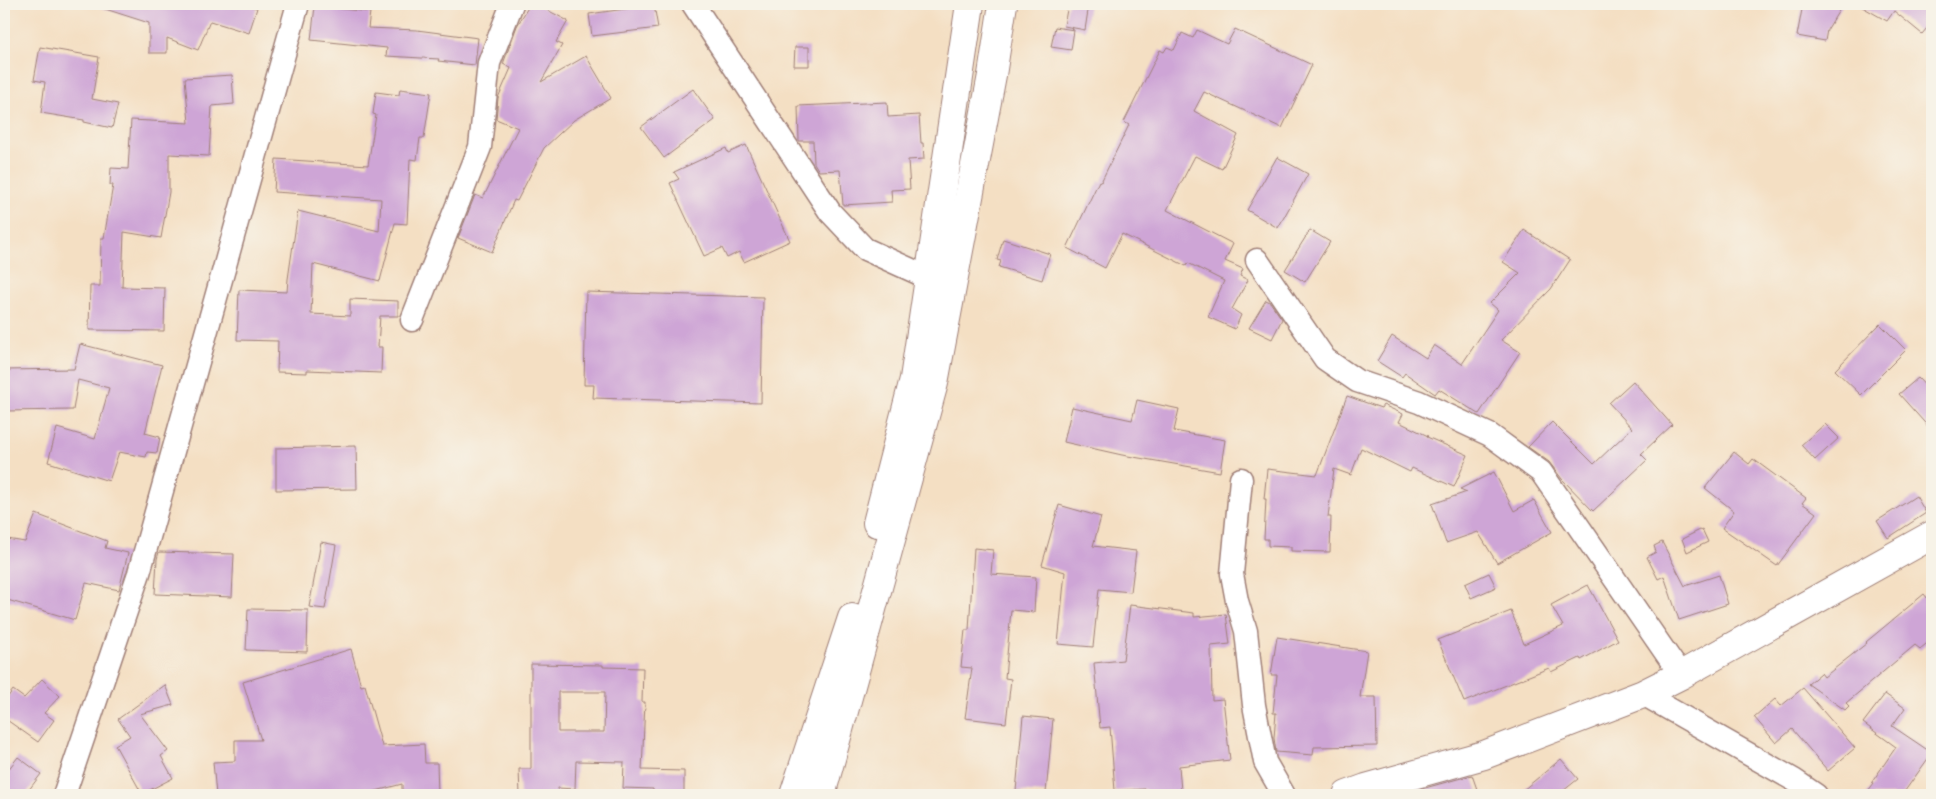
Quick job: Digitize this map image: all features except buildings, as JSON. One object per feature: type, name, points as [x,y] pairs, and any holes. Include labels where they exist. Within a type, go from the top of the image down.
[{"type":"main road","points":[[794,795],[848,632],[912,389],[970,4]]},
{"type":"main road","points":[[821,795],[868,630],[934,383],[990,85],[1003,4]]},
{"type":"main road","points":[[1361,793],[1484,755],[1643,694],[1929,542]]},
{"type":"street","points":[[64,795],[139,573],[298,4]]},
{"type":"street","points":[[412,320],[480,147],[489,63],[512,4]]},
{"type":"street","points":[[692,4],[830,212],[865,250],[929,278]]},
{"type":"street","points":[[1257,260],[1325,359],[1357,381],[1419,402],[1490,435],[1540,472],[1681,675]]},
{"type":"street","points":[[1241,479],[1232,574],[1237,601],[1246,630],[1254,704],[1265,762],[1284,795]]},
{"type":"street","points":[[1643,694],[1794,780],[1816,795]]}]
